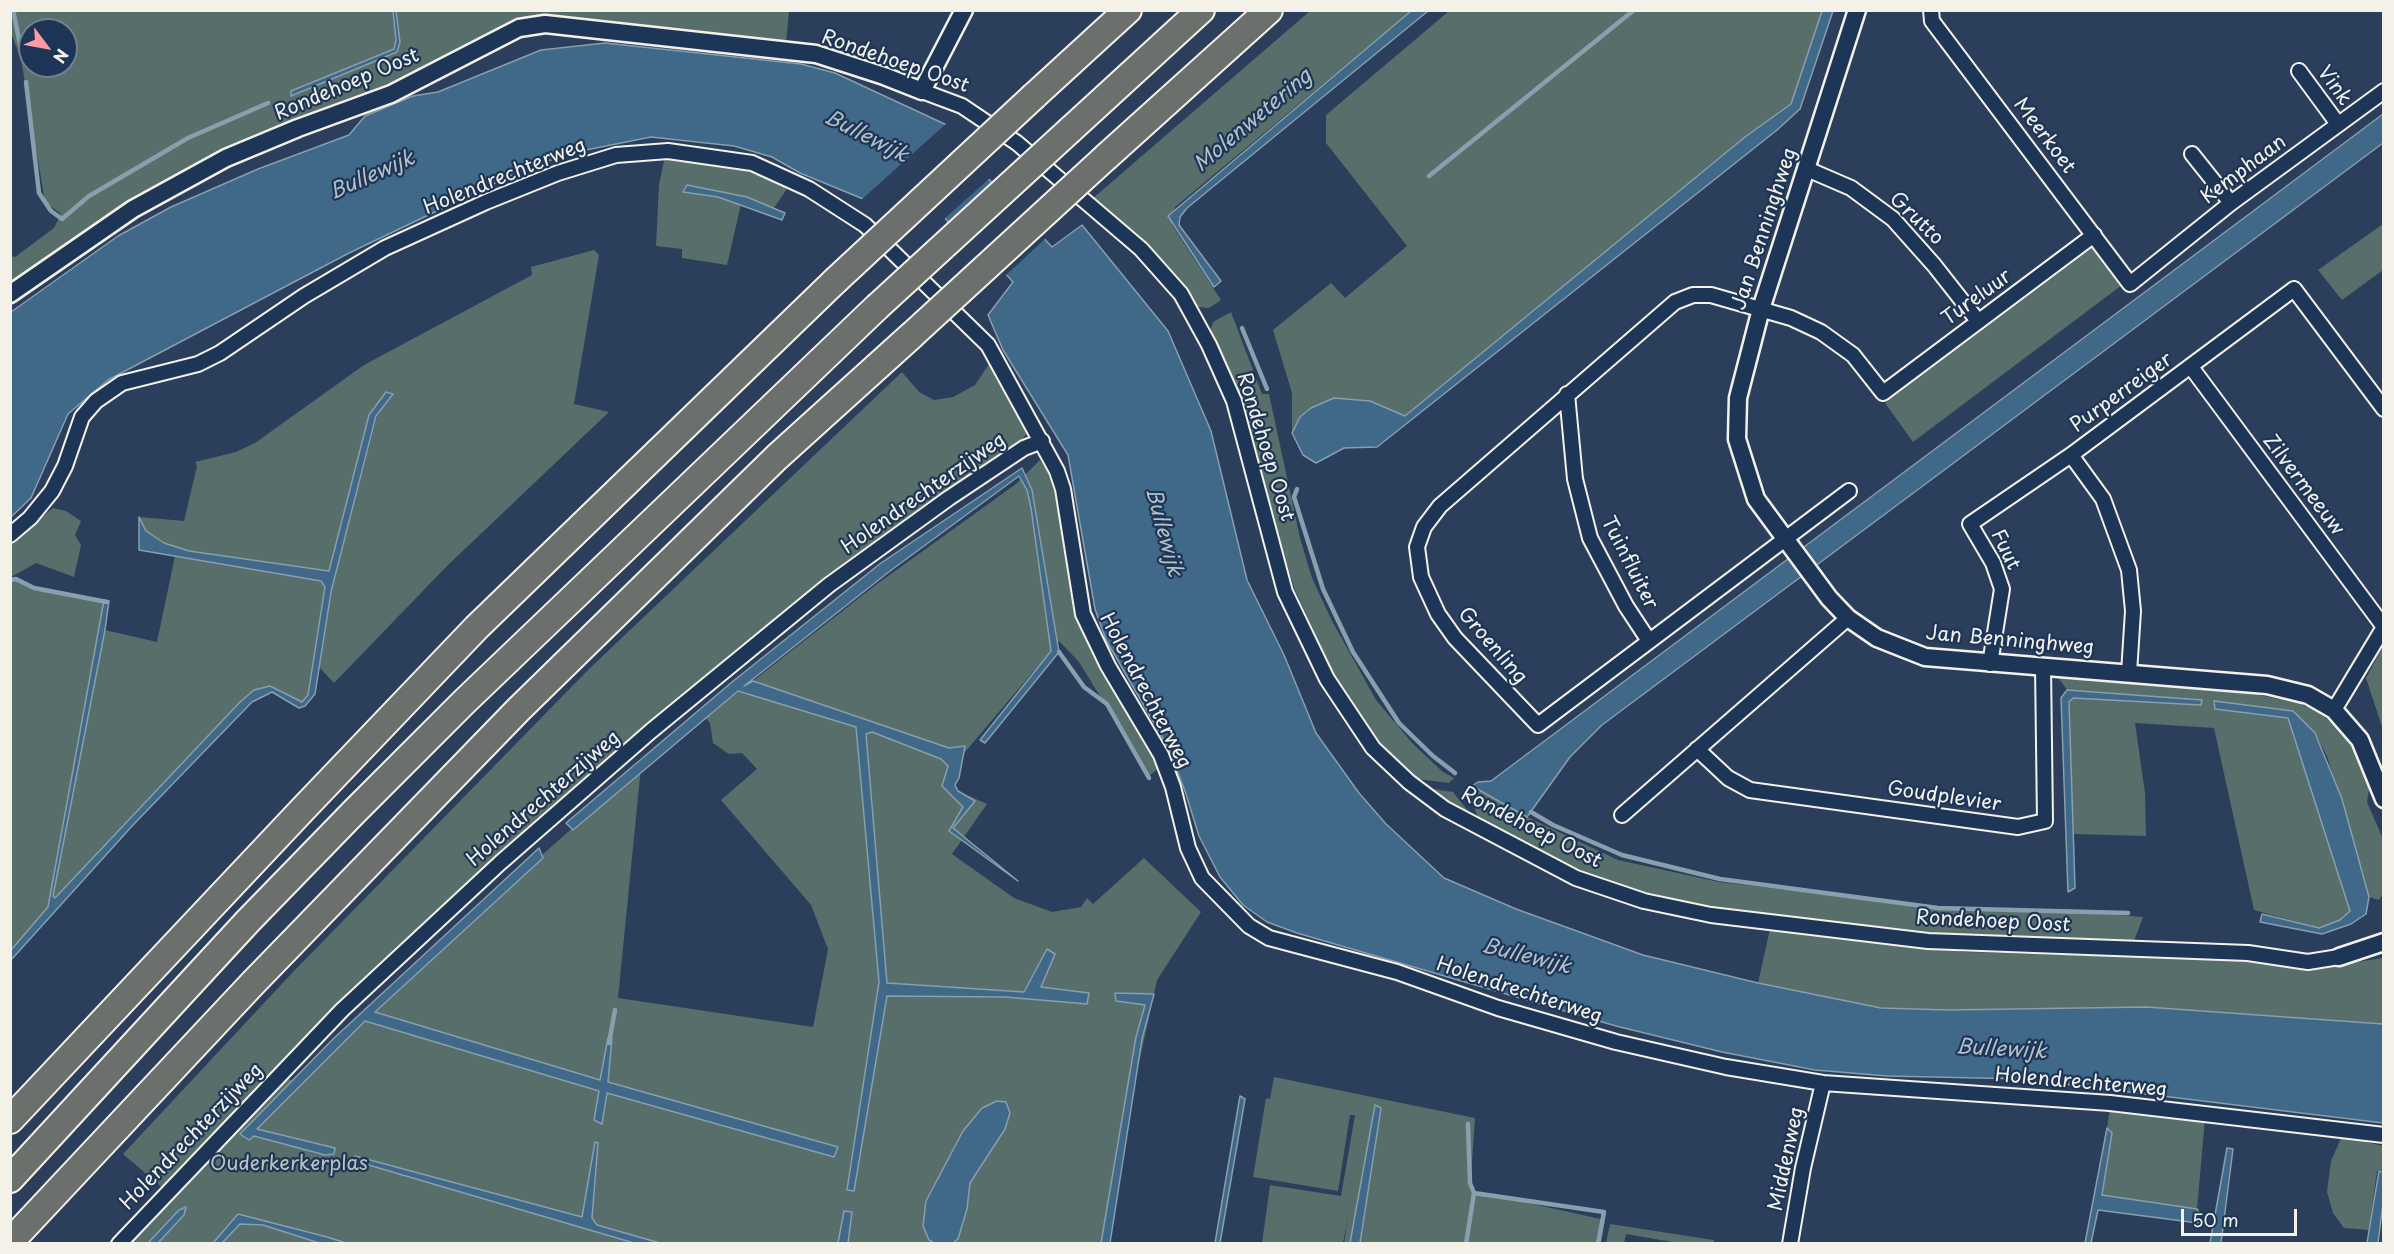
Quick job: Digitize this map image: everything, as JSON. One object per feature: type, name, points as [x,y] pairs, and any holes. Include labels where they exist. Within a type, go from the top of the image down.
[{"type":"highway","points":[[10,1120],[477,627],[835,281],[1128,10]]},
{"type":"highway","points":[[10,1179],[248,921],[473,693],[877,308],[1201,10]]},
{"type":"highway","points":[[10,1242],[261,974],[510,718],[777,457],[1269,10]]},
{"type":"street","points":[[922,91],[964,10]]},
{"type":"street","name":"Jan Benninghweg","points":[[1857,10],[1761,309],[1738,398],[1737,440],[1756,499],[1813,578],[1848,618],[1877,638],[1925,657],[2266,685],[2308,695],[2334,710],[2360,740],[2384,799]]},
{"type":"street","name":"Meerkoet","points":[[1930,10],[1932,21],[2130,284]]},
{"type":"street","name":"Rondehoep Oost","points":[[10,294],[133,209],[226,158],[298,128],[391,94],[519,28],[535,24],[816,54],[884,76],[962,106],[1017,143],[1141,249],[1181,294],[1209,345],[1234,402],[1285,592],[1327,679],[1373,748],[1409,782],[1445,810],[1576,878],[1644,901],[1711,915],[1928,941],[2248,953],[2308,962],[2339,957],[2384,942]]},
{"type":"street","name":"Vink","points":[[2299,71],[2338,124]]},
{"type":"street","name":"Kemphaan","points":[[2130,284],[2231,203],[2384,91]]},
{"type":"street","name":"Holendrechterweg","points":[[10,535],[30,518],[52,491],[65,465],[82,417],[96,401],[122,383],[198,364],[362,260],[476,206],[558,173],[626,154],[686,152],[752,163],[809,189],[841,208],[886,243],[988,345],[1042,441],[1064,489],[1083,614],[1108,666],[1161,755],[1173,787],[1188,848],[1202,878],[1249,926],[1269,938],[1397,972],[1498,1008],[1616,1042],[1726,1067],[1822,1083],[2110,1103],[2384,1135]]},
{"type":"street","points":[[2192,154],[2231,203]]},
{"type":"street","name":"Grutto","points":[[1807,169],[1851,189],[1893,219],[1934,265],[1978,321]]},
{"type":"street","name":"Tureluur","points":[[1883,393],[2094,235]]},
{"type":"street","name":"Purperreiger","points":[[1970,524],[2071,455],[2294,289],[2384,409]]},
{"type":"street","name":"Groenling","points":[[1849,492],[1787,542],[1649,641],[1538,725],[1455,638],[1438,614],[1421,577],[1417,547],[1424,527],[1440,506],[1675,302],[1694,295],[1711,295],[1791,318],[1821,332],[1853,355],[1883,393]]},
{"type":"street","name":"Zilvermeeuw","points":[[2191,367],[2383,627]]},
{"type":"street","name":"Tuinfluiter","points":[[1567,394],[1575,479],[1590,538],[1626,606],[1649,641]]},
{"type":"street","name":"Holendrechterzijweg","points":[[119,1244],[342,1010],[535,832],[651,731],[829,585],[949,498],[1024,448],[1042,441]]},
{"type":"street","points":[[2071,455],[2103,500],[2129,570],[2133,611],[2129,673]]},
{"type":"street","name":"Fuut","points":[[1970,524],[1993,563],[2002,589],[1990,664]]},
{"type":"street","points":[[1622,815],[1848,618]]},
{"type":"street","points":[[2334,710],[2383,627]]},
{"type":"street","name":"Goudplevier","points":[[1696,749],[1728,778],[1750,790],[2018,827],[2045,821],[2043,666]]},
{"type":"street","name":"Middenweg","points":[[1790,1244],[1803,1168],[1822,1083]]},
{"type":"green space","points":[[11,11],[393,11],[396,40],[394,49],[291,91],[291,95],[397,52],[400,42],[396,11],[789,11],[786,44],[525,17],[363,97],[213,157],[161,183],[11,289],[11,256],[15,257],[54,228],[61,214],[45,202],[24,78],[78,78],[78,18],[18,18],[18,51],[11,33]]},
{"type":"green space","points":[[1310,11],[1411,11],[1175,207],[1172,225],[1221,300],[1209,308],[1198,307],[1146,242],[1092,199]]},
{"type":"green space","points":[[1449,11],[1822,11],[1791,104],[1745,137],[1405,416],[1352,400],[1334,398],[1300,417],[1292,433],[1292,393],[1273,330],[1331,283],[1345,298],[1407,246],[1326,143],[1326,115]]},
{"type":"green space","points":[[665,156],[735,162],[778,180],[788,187],[774,208],[747,197],[717,197],[741,204],[727,265],[682,258],[682,249],[656,246],[659,185]]},
{"type":"green space","points":[[2383,224],[2383,270],[2342,300],[2318,270]]},
{"type":"green space","points":[[2096,245],[2122,285],[1913,442],[1885,403]]},
{"type":"green space","points":[[594,250],[599,255],[574,404],[609,412],[447,566],[334,683],[319,667],[331,592],[377,416],[392,394],[369,415],[329,571],[189,551],[164,543],[146,531],[139,517],[184,521],[197,466],[195,462],[236,452],[255,443],[364,365],[532,275],[531,267]]},
{"type":"green space","points":[[1231,312],[1262,394],[1269,394],[1300,538],[1312,578],[1332,621],[1376,700],[1413,744],[1443,772],[1454,778],[1449,783],[1417,779],[1393,759],[1359,718],[1335,676],[1295,590],[1279,542],[1247,414],[1210,331],[1213,322]]},
{"type":"green space","name":"Ouderkerkerplas","points":[[991,361],[1031,429],[1020,442],[784,614],[275,1074],[302,1084],[365,1021],[533,863],[641,767],[618,998],[813,1027],[828,949],[811,905],[721,800],[757,769],[742,753],[729,754],[713,743],[710,723],[703,714],[710,712],[753,681],[877,584],[1016,484],[1040,460],[1054,482],[1075,600],[1161,766],[1149,776],[1079,662],[1059,641],[960,758],[959,778],[955,785],[958,791],[987,804],[952,854],[1014,898],[1052,912],[1081,907],[1087,898],[1093,904],[1144,858],[1201,912],[1157,980],[1137,1072],[1108,1243],[124,1243],[164,1189],[123,1154],[292,973],[589,669],[902,372],[919,392],[934,400],[953,397],[975,385]]},
{"type":"green space","points":[[53,508],[66,511],[81,521],[75,535],[81,545],[74,577],[36,563],[11,577],[11,542]]},
{"type":"green space","points":[[175,556],[321,581],[326,586],[308,695],[302,702],[283,692],[254,690],[240,702],[56,898],[53,896],[105,630],[157,642]]},
{"type":"green space","points":[[11,578],[41,591],[103,603],[104,606],[48,907],[11,950]]},
{"type":"green space","points":[[2384,647],[2383,730],[2366,678]]},
{"type":"green space","points":[[2058,677],[2229,689],[2298,703],[2319,712],[2334,725],[2361,758],[2370,784],[2367,802],[2383,839],[2383,894],[2379,900],[2369,897],[2327,756],[2315,733],[2293,711],[2214,702],[2215,709],[2288,718],[2350,911],[2340,920],[2319,928],[2254,910],[2214,728],[2135,723],[2145,793],[2146,836],[2073,834],[2068,702],[2073,698],[2202,705],[2067,690]]},
{"type":"green space","points":[[1426,788],[1453,792],[1469,812],[1467,814]]},
{"type":"green space","points":[[1480,791],[1527,817],[1618,860],[1719,882],[1939,908],[2071,911],[2143,917],[2134,941],[2005,940],[1854,926],[1724,909],[1624,888],[1580,873],[1478,818],[1471,798]]},
{"type":"green space","points":[[1770,929],[1966,952],[2249,960],[2311,969],[2383,958],[2383,1024],[2146,1007],[1948,1010],[1881,1008],[1758,983]]},
{"type":"green space","points":[[1274,1077],[1475,1118],[1470,1190],[1605,1220],[1601,1243],[1344,1243],[1348,1215],[1343,1243],[1262,1243],[1270,1185],[1341,1196],[1355,1115],[1350,1115],[1338,1191],[1253,1177],[1266,1098],[1270,1099]]},
{"type":"green space","points":[[2110,1107],[2205,1119],[2197,1209],[2102,1195],[2112,1133],[2107,1128]]},
{"type":"green space","points":[[2342,1136],[2383,1146],[2383,1169],[2377,1171],[2369,1230],[2344,1228],[2333,1213],[2327,1192],[2331,1161]]},
{"type":"green space","points":[[1610,1224],[1714,1240],[1714,1243],[1678,1243],[1626,1234],[1624,1243],[1606,1243]]},
{"type":"water","points":[[393,11],[396,11],[400,42],[397,52],[291,96],[291,91],[394,49],[396,40]]},
{"type":"water","points":[[1411,11],[1428,11],[1187,208],[1180,217],[1179,225],[1221,281],[1214,287],[1168,216]]},
{"type":"water","points":[[1822,11],[1833,11],[1800,109],[1777,130],[1377,447],[1344,448],[1316,463],[1303,455],[1292,433],[1300,417],[1311,408],[1334,398],[1370,401],[1405,416],[1745,137],[1791,104]]},
{"type":"water","name":"Bullewijk","points":[[605,43],[801,64],[835,73],[964,133],[956,144],[1052,247],[1082,225],[1168,331],[1211,431],[1247,580],[1284,655],[1316,733],[1359,793],[1386,824],[1444,878],[1516,909],[1643,955],[1758,983],[1881,1008],[1948,1010],[2146,1007],[2383,1024],[2383,1123],[2023,1079],[1887,1076],[1815,1070],[1722,1052],[1616,1026],[1297,933],[1267,922],[1243,905],[1220,877],[1199,836],[1169,749],[1106,640],[1095,609],[1068,455],[1003,350],[988,315],[1013,282],[989,255],[980,259],[915,183],[885,208],[800,173],[772,157],[734,146],[651,137],[566,154],[508,177],[349,253],[108,380],[68,414],[31,498],[11,517],[11,312],[118,236],[171,207],[258,169],[349,135],[365,116],[413,96],[438,92],[541,50]]},
{"type":"water","points":[[2383,114],[2383,143],[1602,725],[1570,757],[1527,817],[1472,786],[1478,782],[1491,781]]},
{"type":"water","points":[[687,185],[747,197],[785,213],[782,220],[718,197],[683,192]]},
{"type":"water","points":[[386,392],[393,394],[376,416],[331,592],[315,694],[305,706],[299,708],[272,692],[252,702],[133,825],[11,960],[11,950],[48,907],[104,600],[109,601],[105,630],[53,896],[55,898],[240,702],[254,690],[270,686],[302,702],[308,695],[325,587],[321,581],[139,550],[139,517],[146,531],[164,543],[189,551],[329,571],[369,415]]},
{"type":"water","points":[[1022,468],[1032,490],[1059,652],[985,743],[980,740],[1051,651],[1031,508],[1027,490],[1019,476],[890,571],[744,686],[753,681],[949,748],[965,746],[959,778],[955,785],[958,791],[975,801],[953,828],[1018,881],[949,831],[963,807],[942,786],[948,766],[941,759],[872,732],[866,734],[887,983],[1024,992],[1047,949],[1055,954],[1041,987],[1089,993],[1087,1004],[1005,997],[887,996],[854,1191],[847,1190],[879,982],[856,727],[738,691],[573,830],[566,823],[732,682],[881,563]]},
{"type":"water","points":[[2067,690],[2202,700],[2201,705],[2073,698],[2069,702],[2075,888],[2068,892],[2061,698]]},
{"type":"water","points":[[2214,701],[2293,711],[2315,733],[2342,799],[2369,897],[2366,914],[2351,924],[2322,934],[2260,922],[2262,914],[2319,928],[2340,920],[2350,911],[2288,718],[2215,709]]},
{"type":"water","points":[[539,848],[543,858],[375,1012],[600,1080],[608,1038],[612,1038],[608,1082],[838,1147],[834,1157],[607,1093],[602,1124],[594,1120],[599,1091],[365,1021],[257,1129],[335,1148],[334,1154],[325,1155],[254,1136],[249,1140],[240,1134],[333,1039]]},
{"type":"water","points":[[1115,993],[1154,994],[1142,1039],[1110,1243],[1101,1243],[1136,1037],[1145,1005],[1116,1001]]},
{"type":"water","points":[[1240,1096],[1245,1099],[1220,1243],[1215,1243]]},
{"type":"water","points":[[997,1101],[1006,1102],[1010,1113],[1005,1129],[970,1183],[967,1209],[958,1239],[953,1243],[934,1243],[929,1240],[923,1226],[926,1201],[963,1131],[982,1108]]},
{"type":"water","points":[[1375,1105],[1381,1108],[1360,1243],[1350,1243]]},
{"type":"water","points":[[2107,1128],[2112,1133],[2102,1195],[2197,1209],[2200,1214],[2198,1223],[2098,1210],[2091,1243],[2085,1243]]},
{"type":"water","points":[[595,1142],[598,1143],[592,1218],[597,1225],[660,1243],[634,1243],[355,1161],[355,1156],[582,1217]]},
{"type":"water","points":[[2227,1148],[2233,1149],[2221,1243],[2210,1243]]},
{"type":"water","points":[[2379,1171],[2383,1172],[2384,1196],[2378,1243],[2367,1243]]},
{"type":"water","points":[[186,1207],[184,1215],[158,1243],[148,1243],[179,1210]]},
{"type":"water","points":[[844,1211],[852,1212],[848,1243],[838,1243]]},
{"type":"water","points":[[238,1214],[346,1243],[319,1243],[263,1225],[240,1224],[222,1243],[213,1243]]},
{"type":"pier","points":[[948,122],[967,131],[959,144],[991,177],[943,220],[914,187],[886,211],[860,201]]},
{"type":"pier","points":[[996,182],[1047,237],[1004,277],[988,259],[978,261],[948,226]]},
{"type":"waterway","points":[[13,10],[18,34]]},
{"type":"waterway","points":[[1429,176],[1634,10]]},
{"type":"waterway","points":[[26,82],[39,193],[51,211],[62,219],[89,196],[188,138],[268,103]]},
{"type":"waterway","points":[[1242,328],[1267,389]]},
{"type":"waterway","points":[[1297,489],[1294,497],[1323,589],[1353,652],[1399,723],[1433,756],[1455,773]]},
{"type":"waterway","points":[[10,580],[16,579],[34,588],[107,602]]},
{"type":"waterway","points":[[1059,652],[1084,687],[1107,704],[1149,778]]},
{"type":"waterway","points":[[1531,812],[1553,825],[1622,855],[1720,879],[1938,908],[2128,913]]},
{"type":"waterway","points":[[609,1043],[615,1010]]},
{"type":"waterway","points":[[1466,1244],[1474,1193],[1470,1183],[1468,1124]]},
{"type":"waterway","points":[[1474,1193],[1604,1212],[1598,1244]]},
{"type":"water label","name":"Molenwetering","points":[[1253,121]]}]
